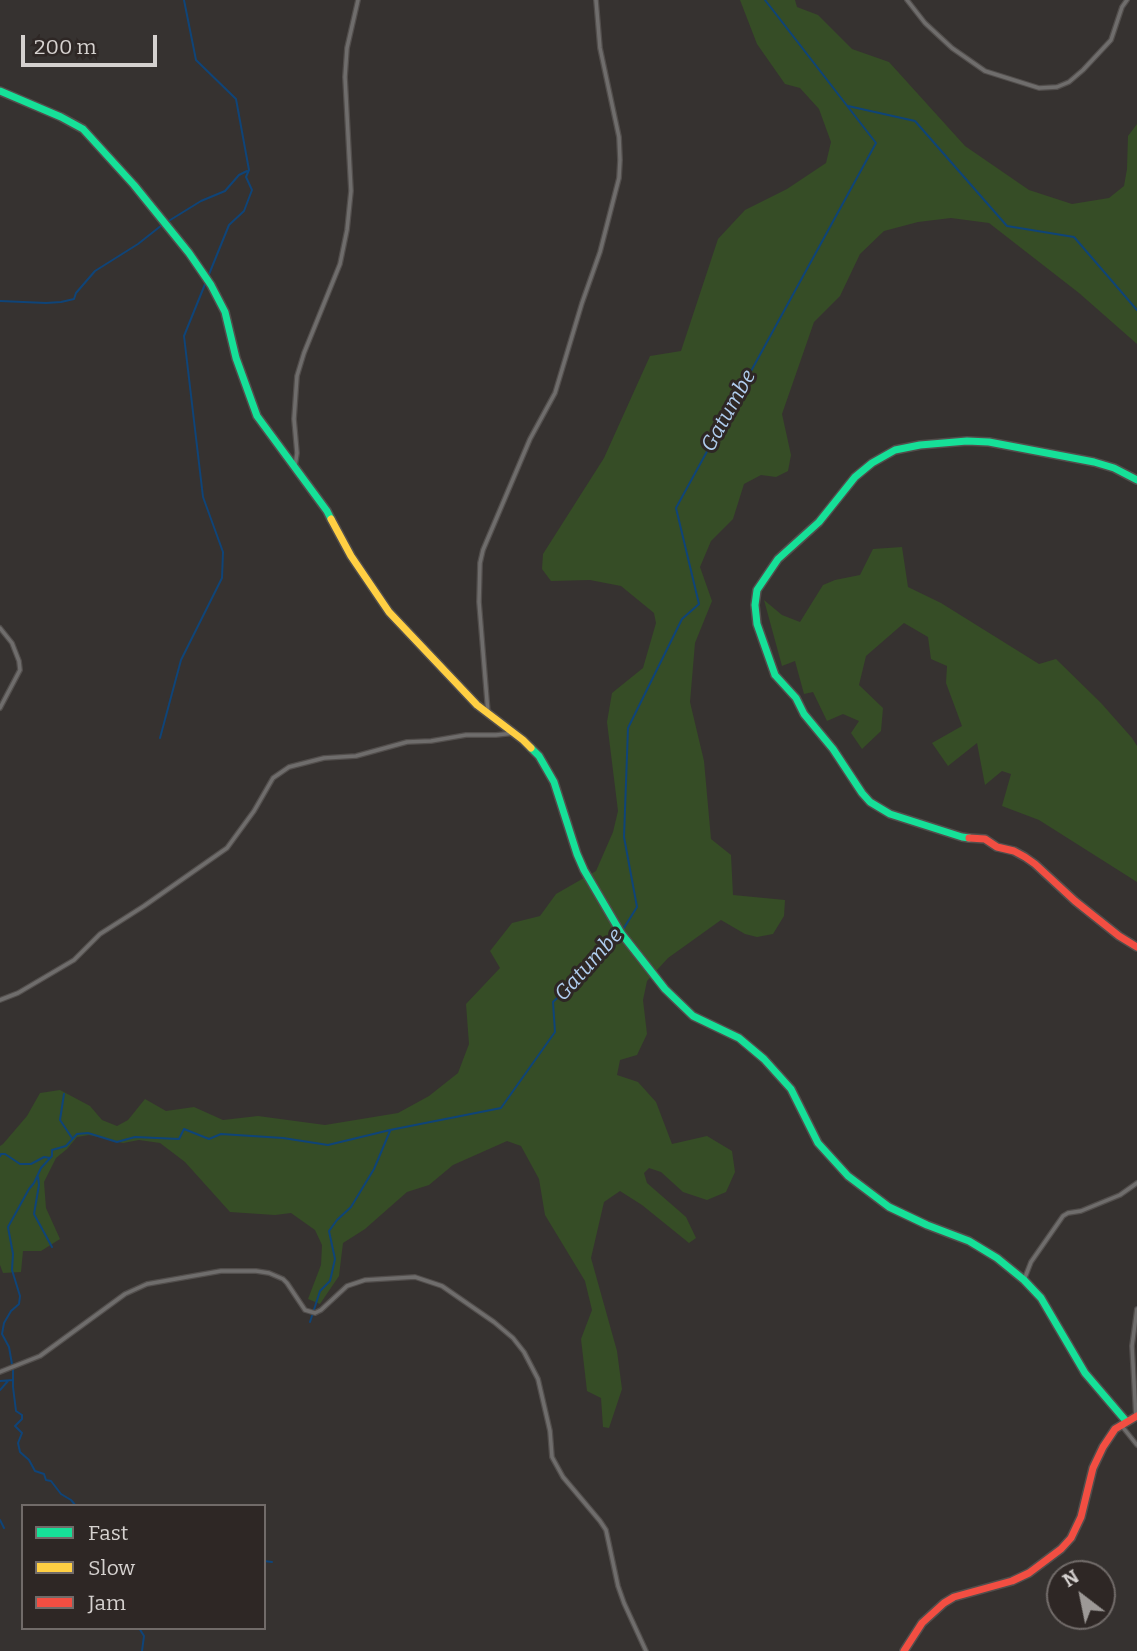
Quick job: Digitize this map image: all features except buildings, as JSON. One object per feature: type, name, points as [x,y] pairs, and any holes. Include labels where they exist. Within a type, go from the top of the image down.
[{"type":"main road","points":[[0,91],[83,129],[177,237],[211,285],[225,312],[236,358],[257,416],[327,511],[351,556],[380,601],[488,715],[531,747],[546,766],[584,870],[621,933],[671,996],[693,1016],[747,1043],[764,1059],[791,1089],[818,1143],[848,1176],[889,1207],[969,1241],[1024,1280],[1041,1298],[1076,1358],[1124,1423]]},
{"type":"main road","points":[[1137,480],[1114,468],[1094,462],[989,442],[931,444],[895,450],[855,477],[819,522],[769,569],[757,590],[755,605],[757,624],[775,675],[796,698],[804,714],[833,749],[870,802],[890,814],[962,837],[985,839],[997,847],[1014,851],[1035,864],[1075,901],[1137,947]]},
{"type":"main road","points":[[905,1651],[922,1623],[944,1603],[962,1594],[1012,1581],[1061,1549],[1081,1517],[1093,1468],[1103,1447],[1112,1433],[1137,1417]]},
{"type":"street","points":[[295,466],[297,376],[340,264],[346,230],[351,191],[345,77],[347,48],[358,0]]},
{"type":"street","points":[[488,715],[480,601],[480,563],[483,550],[530,439],[555,393],[600,251],[619,178],[619,137],[600,48],[596,0]]},
{"type":"street","points":[[907,0],[925,23],[952,48],[985,72],[1039,88],[1057,87],[1069,82],[1089,64],[1111,40],[1122,6],[1127,0]]},
{"type":"street","points":[[0,628],[12,643],[20,670],[0,708]]},
{"type":"street","points":[[0,1000],[18,993],[74,960],[100,934],[226,848],[254,811],[273,778],[289,767],[324,758],[356,756],[407,742],[514,733]]},
{"type":"street","points":[[1024,1280],[1031,1262],[1063,1216],[1121,1195],[1137,1183]]},
{"type":"street","points":[[0,1372],[46,1352],[125,1294],[148,1284],[221,1271],[269,1273],[287,1283],[305,1310],[315,1313],[347,1286],[365,1280],[415,1277],[442,1286],[494,1322],[513,1338],[524,1352],[538,1379],[550,1431],[552,1457],[563,1477],[606,1530],[618,1586],[646,1651]]},
{"type":"street","points":[[1137,1309],[1132,1346],[1137,1417]]},
{"type":"street","points":[[1124,1423],[1137,1445]]},
{"type":"green space","points":[[740,0],[795,0],[797,7],[818,15],[852,49],[889,62],[965,146],[1029,190],[1072,204],[1109,198],[1124,186],[1128,136],[1137,124],[1137,344],[1079,293],[989,223],[951,218],[918,222],[884,231],[860,254],[840,296],[814,322],[782,414],[791,455],[788,471],[776,477],[761,475],[744,484],[733,519],[711,541],[700,567],[712,601],[695,643],[690,702],[704,761],[711,839],[731,855],[733,895],[785,900],[784,916],[773,934],[757,937],[745,934],[721,920],[668,958],[647,981],[643,1000],[647,1034],[637,1055],[620,1060],[617,1075],[638,1082],[656,1102],[672,1144],[707,1136],[732,1151],[735,1172],[726,1192],[707,1200],[683,1192],[661,1172],[649,1168],[644,1173],[647,1183],[686,1217],[696,1238],[689,1243],[620,1191],[604,1202],[591,1258],[617,1351],[622,1389],[609,1428],[603,1427],[601,1398],[587,1391],[581,1339],[592,1310],[585,1281],[545,1215],[539,1179],[521,1146],[507,1141],[453,1165],[429,1185],[407,1192],[365,1229],[343,1243],[339,1276],[320,1304],[308,1299],[321,1265],[322,1245],[315,1230],[291,1213],[275,1215],[230,1212],[185,1162],[160,1143],[139,1140],[123,1143],[89,1135],[77,1137],[56,1158],[44,1182],[46,1208],[60,1239],[41,1251],[23,1251],[21,1272],[3,1273],[0,1265],[0,1146],[27,1116],[40,1093],[60,1090],[90,1106],[102,1120],[117,1126],[128,1120],[145,1099],[166,1111],[194,1107],[223,1120],[258,1116],[325,1125],[398,1113],[429,1096],[458,1073],[469,1044],[466,1004],[500,968],[490,951],[512,923],[540,916],[556,894],[596,871],[613,832],[618,811],[607,722],[612,693],[643,668],[656,623],[654,613],[621,586],[590,580],[551,581],[542,569],[543,554],[604,458],[650,356],[681,351],[718,239],[745,210],[787,189],[826,163],[831,142],[819,109],[800,88],[785,84],[757,44]]},
{"type":"green space","points":[[902,547],[908,587],[941,603],[1039,664],[1056,659],[1132,738],[1137,746],[1137,882],[1039,820],[1002,806],[1011,774],[1002,771],[985,785],[977,743],[948,766],[932,743],[962,726],[946,683],[947,666],[931,659],[928,637],[904,623],[866,656],[859,685],[883,708],[881,731],[862,749],[851,733],[859,721],[843,714],[827,721],[813,692],[804,694],[795,661],[782,666],[764,600],[782,615],[800,622],[823,585],[860,575],[873,549]]},
{"type":"waterway","points":[[160,738],[181,660],[222,578],[223,552],[203,497],[184,336],[229,225],[244,211],[252,190],[246,177],[249,170],[236,99],[196,60],[184,0]]},
{"type":"waterway","name":"Gatumbe","points":[[622,931],[637,907],[624,837],[628,728],[682,619],[699,604],[676,508],[876,143],[765,0]]},
{"type":"waterway","points":[[848,106],[915,121],[1007,226],[1074,237],[1137,310]]},
{"type":"waterway","points":[[167,222],[201,201],[225,191],[239,175],[247,171]]},
{"type":"waterway","points":[[0,301],[46,303],[74,299],[95,271],[162,225]]},
{"type":"waterway","name":"Gatumbe","points":[[74,1504],[61,1494],[51,1481],[46,1480],[44,1474],[35,1471],[29,1460],[20,1452],[18,1443],[22,1433],[15,1426],[22,1419],[22,1415],[16,1411],[9,1347],[2,1334],[4,1323],[19,1304],[20,1296],[12,1270],[13,1254],[8,1227],[41,1168],[52,1156],[52,1150],[66,1146],[77,1134],[88,1133],[117,1142],[135,1137],[179,1139],[184,1129],[209,1139],[221,1134],[283,1138],[328,1145],[501,1108],[555,1032],[553,1002],[613,945],[619,936]]},
{"type":"waterway","points":[[64,1094],[60,1120],[72,1138]]},
{"type":"waterway","points":[[310,1322],[320,1291],[330,1281],[335,1259],[329,1231],[351,1207],[374,1169],[390,1131]]},
{"type":"waterway","points":[[0,1156],[5,1154],[20,1164],[31,1164],[44,1157],[50,1158]]},
{"type":"waterway","points":[[38,1177],[34,1214],[52,1247]]},
{"type":"waterway","points":[[0,1381],[13,1380]]},
{"type":"waterway","points":[[0,1390],[8,1381]]},
{"type":"waterway","points":[[0,1520],[4,1528]]},
{"type":"waterway","points":[[266,1561],[272,1562]]},
{"type":"waterway","name":"Gatumbe","points":[[140,1630],[144,1636],[142,1651]]},
{"type":"traffic: fast","points":[[0,91],[83,129],[134,185],[189,253],[211,285],[225,312],[236,358],[257,416],[331,519]]},
{"type":"traffic: fast","points":[[969,838],[890,814],[870,802],[862,793],[833,749],[804,714],[796,698],[775,675],[757,624],[757,590],[778,559],[819,522],[855,477],[895,450],[920,445],[989,442],[1094,462],[1114,468],[1137,480]]},
{"type":"traffic: fast","points":[[531,748],[539,756],[554,782],[584,870],[621,933],[665,989],[693,1016],[739,1038],[764,1059],[791,1089],[818,1143],[848,1176],[889,1207],[969,1241],[997,1258],[1024,1280],[1041,1298],[1085,1373],[1126,1421]]},
{"type":"traffic: slow","points":[[331,519],[351,556],[389,612],[477,705],[531,748]]},
{"type":"traffic: jam","points":[[969,838],[985,839],[997,847],[1025,857],[1075,901],[1137,947]]},
{"type":"traffic: jam","points":[[904,1651],[922,1623],[944,1603],[954,1597],[1012,1581],[1029,1573],[1061,1549],[1071,1538],[1081,1517],[1093,1468],[1103,1447],[1115,1429],[1137,1416]]}]
